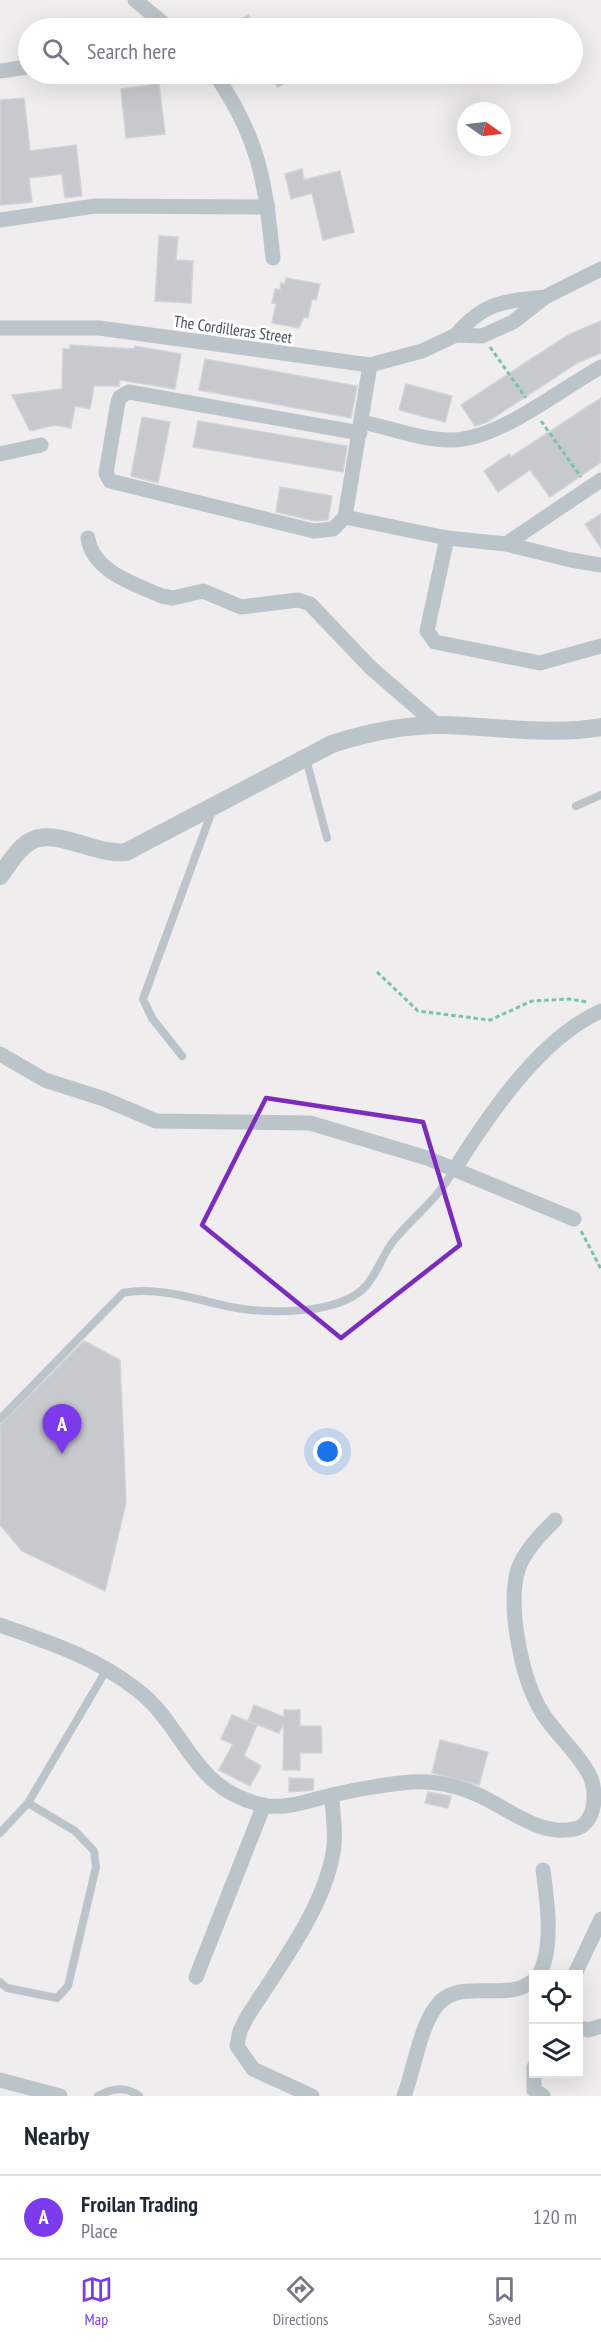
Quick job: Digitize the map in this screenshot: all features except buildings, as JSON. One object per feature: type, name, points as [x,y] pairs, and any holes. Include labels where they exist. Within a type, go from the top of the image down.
[{"type":"street","points":[[135,0],[157,18]]},
{"type":"street","points":[[0,71],[18,68]]},
{"type":"street","points":[[222,84],[249,134],[262,168],[273,258]]},
{"type":"street","points":[[0,220],[95,206],[268,207]]},
{"type":"street","name":"The Cordilleras Street","points":[[456,335],[482,336],[519,319],[545,297],[601,269]]},
{"type":"street","name":"The Cordilleras Street","points":[[0,328],[99,328],[370,365],[422,351],[456,335],[472,316],[496,304],[509,300],[545,297]]},
{"type":"street","points":[[370,365],[361,428],[345,517],[333,529],[314,531],[116,483],[107,478],[106,469],[118,402],[120,397],[129,392],[361,428],[452,440],[485,433],[533,409],[601,367]]},
{"type":"street","points":[[0,454],[41,446]]},
{"type":"street","points":[[506,544],[595,484]]},
{"type":"street","points":[[345,517],[447,538],[506,544],[601,565]]},
{"type":"street","points":[[88,538],[93,555],[102,564],[162,596],[173,598],[202,591],[241,607],[298,600],[310,604],[371,668],[437,725]]},
{"type":"street","points":[[447,538],[427,631],[435,642],[540,663],[601,646]]},
{"type":"street","points":[[0,876],[20,850],[40,837],[54,838],[104,851],[126,852],[332,744],[357,736],[393,729],[437,725],[559,730],[601,727]]},
{"type":"street","points":[[454,1170],[495,1106],[528,1069],[596,1007]]},
{"type":"street","points":[[0,1054],[45,1080],[104,1099],[156,1121],[310,1124],[427,1158],[574,1219]]},
{"type":"street","points":[[0,1625],[62,1645],[107,1669],[139,1690],[164,1718],[198,1767],[237,1797],[264,1805],[285,1806],[398,1783],[426,1781],[453,1786],[477,1794],[532,1822],[550,1828],[572,1830],[584,1826],[594,1802],[594,1786],[582,1764],[544,1716],[533,1696],[522,1660],[517,1632],[518,1572],[536,1539],[555,1520]]},
{"type":"street","points":[[312,2096],[253,2069],[237,2046],[240,2031],[247,2017],[298,1935],[325,1877],[334,1845],[332,1795]]},
{"type":"street","points":[[196,1977],[264,1805]]},
{"type":"street","points":[[541,1970],[545,1964],[548,1906],[543,1870]]},
{"type":"street","points":[[577,1970],[601,1919]]},
{"type":"street","points":[[404,2096],[434,2008],[445,1997],[457,1992],[501,1991],[529,1984]]},
{"type":"street","points":[[583,2029],[589,2030],[601,2025]]},
{"type":"street","points":[[534,2078],[534,2090],[543,2096]]},
{"type":"street","points":[[0,2080],[60,2096]]},
{"type":"lane","points":[[306,758],[327,838]]},
{"type":"lane","points":[[576,806],[601,795]]},
{"type":"lane","points":[[182,1056],[152,1018],[143,999],[213,807]]},
{"type":"lane","points":[[0,1419],[123,1293],[134,1290],[156,1292],[237,1308],[272,1311],[320,1307],[345,1301],[364,1288],[394,1240],[441,1194],[454,1170]]},
{"type":"lane","points":[[0,1833],[28,1803],[107,1669]]},
{"type":"lane","points":[[0,1982],[7,1988],[57,1998],[68,1986],[96,1867],[94,1851],[75,1831],[28,1803]]},
{"type":"lane","points":[[98,2096],[109,2089],[125,2089],[140,2096]]},
{"type":"path","points":[[482,336],[533,409],[595,484]]},
{"type":"path","points":[[377,972],[418,1011],[490,1020],[532,1001],[569,999],[596,1007]]},
{"type":"path","points":[[574,1219],[601,1269]]},
{"type":"highlighted area","points":[[266,1098],[423,1122],[460,1245],[341,1338],[202,1225]]},
{"type":"place","name":"Froilan Trading","points":[[62,1454]]}]
